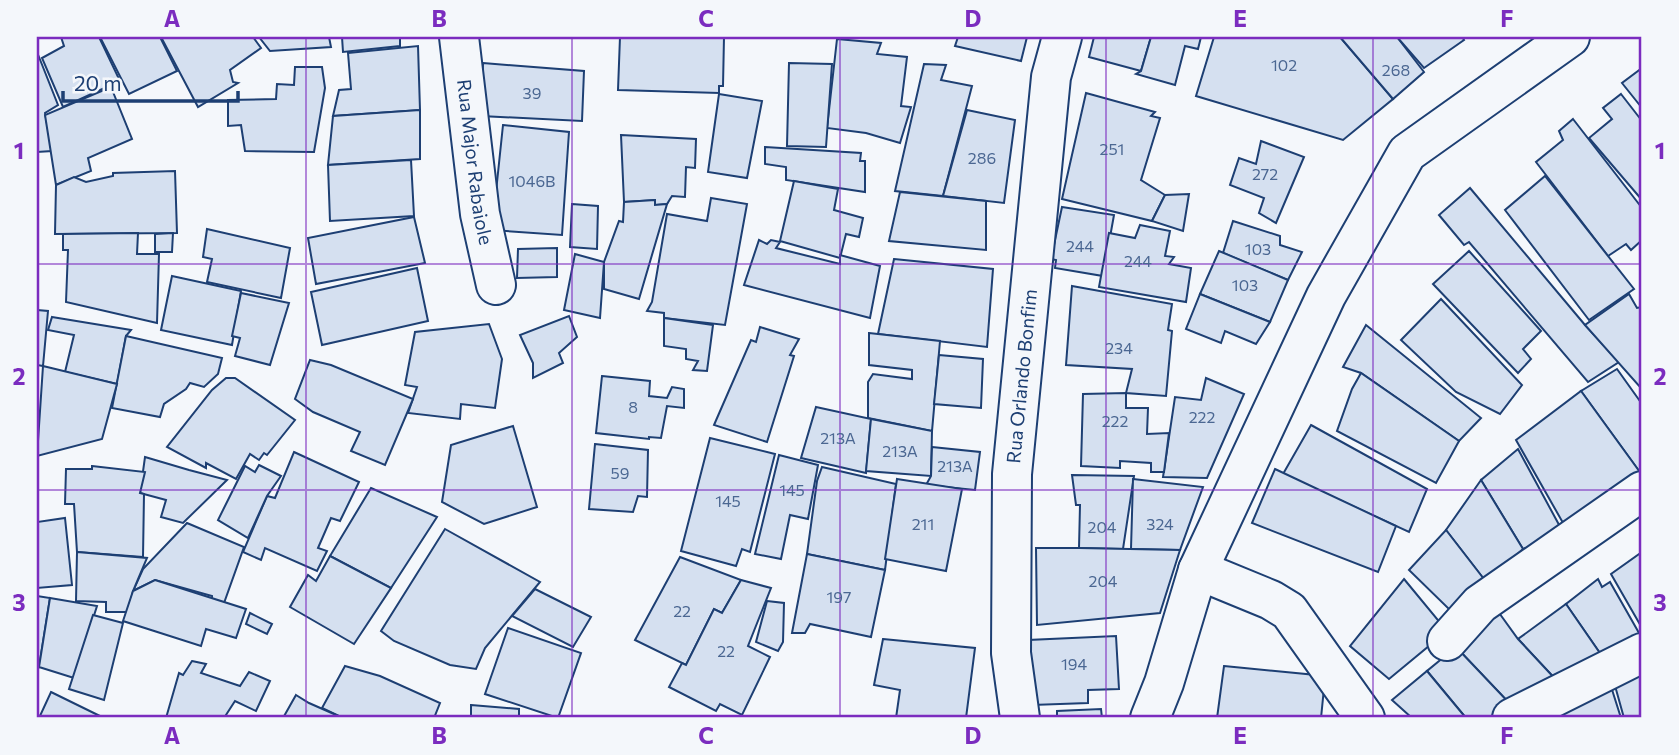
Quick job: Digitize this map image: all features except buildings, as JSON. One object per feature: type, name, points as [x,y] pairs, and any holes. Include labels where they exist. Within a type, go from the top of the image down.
[{"type":"street","name":"Rua Major Rabaiole","points":[[459,37],[481,214],[496,285]]},
{"type":"street","name":"Rua Orlando Bonfim","points":[[1020,718],[1010,653],[1012,474],[1051,77],[1062,37]]},
{"type":"street","points":[[1150,718],[1198,570],[1326,296],[1407,153],[1570,37]]},
{"type":"street","points":[[1447,641],[1480,604],[1642,491]]},
{"type":"street","points":[[1198,570],[1271,600],[1289,611],[1365,718]]},
{"type":"street","points":[[1512,718],[1642,653]]}]
